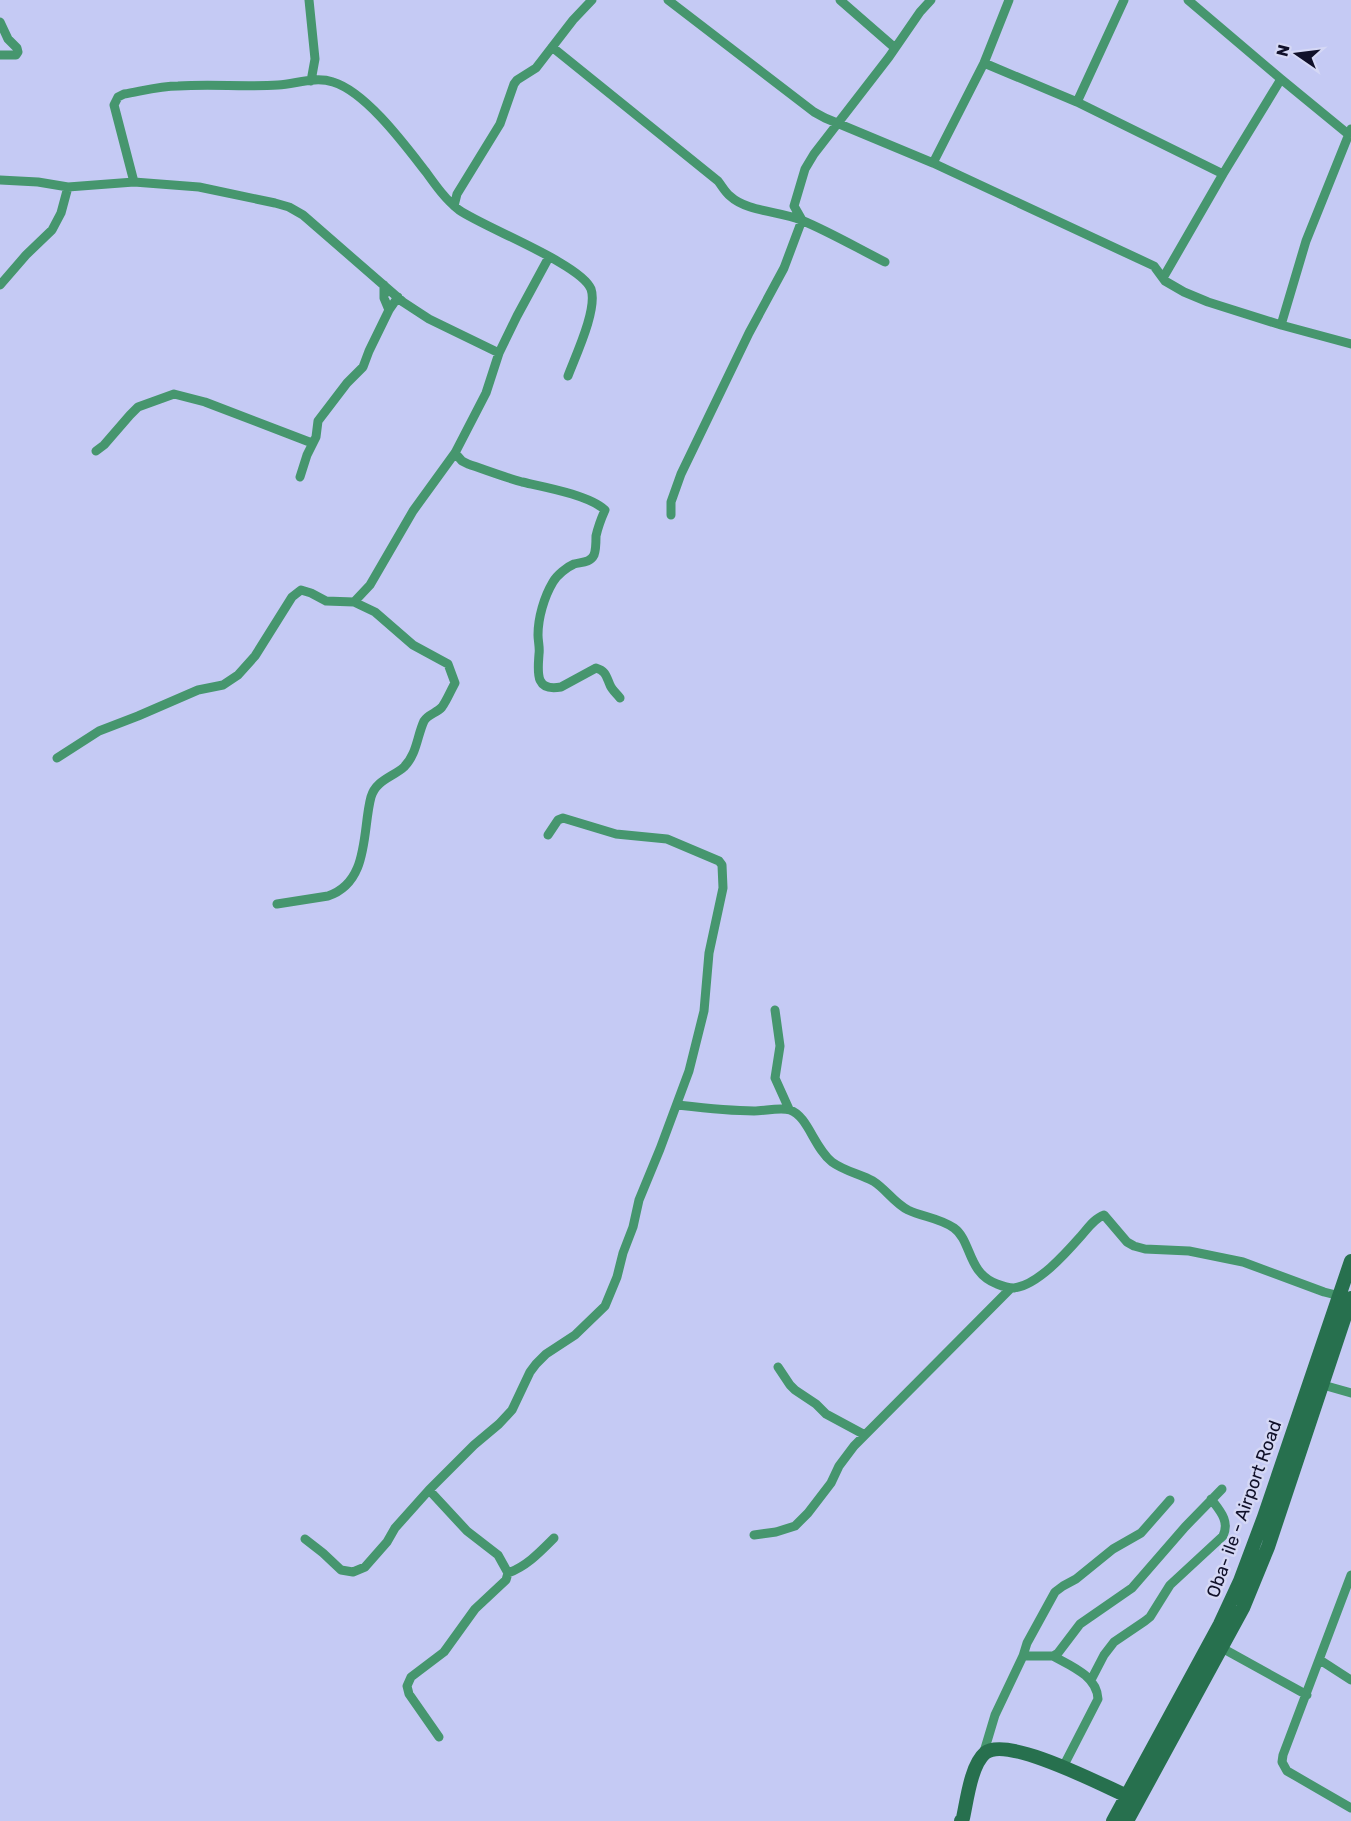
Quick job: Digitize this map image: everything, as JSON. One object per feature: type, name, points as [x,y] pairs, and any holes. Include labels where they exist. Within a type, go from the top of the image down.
[{"type":"main road","name":"Oba- ile - Airport Road","points":[[1127,1821],[1243,1608],[1268,1547],[1323,1385],[1347,1298],[1351,1262]]},
{"type":"main road","name":"Oba- ile - Airport Road","points":[[1113,1821],[1220,1624],[1240,1581],[1347,1298]]},
{"type":"main road","points":[[961,1821],[976,1765],[991,1749],[1002,1749],[1037,1757],[1127,1796]]},
{"type":"street","points":[[309,0],[315,59],[311,81]]},
{"type":"street","points":[[454,206],[457,194],[500,124],[514,84],[536,68],[573,20],[592,0]]},
{"type":"street","points":[[668,0],[814,112],[1154,266],[1163,278],[1184,292],[1200,299],[1351,344]]},
{"type":"street","points":[[840,0],[895,48]]},
{"type":"street","points":[[802,220],[794,206],[802,176],[814,154],[931,0]]},
{"type":"street","points":[[933,164],[984,63],[1009,0]]},
{"type":"street","points":[[1077,102],[1124,0]]},
{"type":"street","points":[[1188,0],[1281,79],[1350,131],[1306,241],[1281,325]]},
{"type":"street","points":[[0,22],[8,39],[18,52],[16,55],[0,55]]},
{"type":"street","points":[[552,47],[718,182],[731,197],[768,212],[802,220],[885,262]]},
{"type":"street","points":[[315,59],[327,80]]},
{"type":"street","points":[[984,63],[1077,102],[1223,174]]},
{"type":"street","points":[[1163,278],[1281,79]]},
{"type":"street","points":[[134,182],[114,105],[118,97],[124,94],[177,86],[280,85],[327,80],[346,87],[366,102],[410,151],[454,206],[549,257],[584,279],[591,291],[592,305],[587,328],[568,376]]},
{"type":"street","points":[[0,180],[38,182],[68,187],[134,182],[199,187],[289,207],[303,215],[398,297],[429,319],[499,353]]},
{"type":"street","points":[[0,285],[52,230],[61,213],[68,187]]},
{"type":"street","points":[[444,196],[457,194]]},
{"type":"street","points":[[671,515],[673,496],[681,474],[754,323],[784,268],[802,220]]},
{"type":"street","points":[[354,602],[370,585],[413,510],[455,453],[486,393],[499,353],[549,257]]},
{"type":"street","points":[[384,285],[384,298],[389,310]]},
{"type":"street","points":[[300,477],[316,437],[318,421],[347,383],[363,367],[389,310],[398,297]]},
{"type":"street","points":[[96,451],[138,407],[174,394],[205,402],[312,443]]},
{"type":"street","points":[[455,453],[468,464],[580,497],[599,504],[605,510],[598,525],[594,555],[587,562],[573,564],[557,577],[543,604],[538,633],[538,674],[543,684],[554,688],[561,687],[596,668],[601,669],[620,698]]},
{"type":"street","points":[[57,758],[99,731],[198,690],[223,685],[238,675],[255,656],[292,597],[301,590],[326,601],[354,602],[375,612],[413,645],[448,664],[455,682],[441,708],[425,719],[412,758],[403,768],[382,781],[372,795],[358,869],[345,886],[328,896],[277,904]]},
{"type":"street","points":[[305,1539],[341,1570],[353,1572],[364,1567],[429,1490],[512,1410],[536,1364],[546,1354],[575,1335],[605,1306],[617,1277],[639,1200],[653,1169],[689,1071],[704,1011],[709,953],[723,888],[722,865],[719,861],[667,839],[616,834],[563,818],[558,820],[548,835]]},
{"type":"street","points":[[774,1010],[780,1046],[775,1078],[777,1086],[789,1109],[802,1118],[819,1149],[831,1161],[873,1182],[902,1207],[911,1212],[934,1218],[957,1230],[974,1263],[983,1276],[990,1281],[1011,1288],[1026,1285],[1061,1258],[1095,1221],[1104,1215],[1127,1242],[1134,1246],[1144,1249],[1189,1251],[1243,1262],[1324,1293],[1347,1298]]},
{"type":"street","points":[[677,1105],[718,1110],[789,1109]]},
{"type":"street","points":[[754,1535],[795,1526],[831,1483],[839,1466],[854,1446],[1011,1288]]},
{"type":"street","points":[[778,1367],[795,1390],[826,1414],[865,1435]]},
{"type":"street","points":[[1323,1385],[1351,1393]]},
{"type":"street","points":[[1023,1656],[1053,1656],[1058,1653],[1080,1623],[1132,1587],[1222,1489]]},
{"type":"street","points":[[429,1490],[467,1531],[498,1555],[508,1573],[506,1580],[475,1609],[444,1652],[411,1677],[407,1686],[408,1694],[439,1737]]},
{"type":"street","points":[[1091,1680],[1104,1655],[1114,1642],[1145,1622],[1170,1585],[1223,1536],[1226,1529],[1225,1518],[1211,1499]]},
{"type":"street","points":[[983,1755],[995,1715],[1027,1643],[1055,1592],[1083,1574],[1113,1549],[1142,1533],[1170,1500]]},
{"type":"street","points":[[508,1573],[533,1558],[554,1538]]},
{"type":"street","points":[[1351,1575],[1282,1762],[1287,1771],[1351,1808]]},
{"type":"street","points":[[1222,1648],[1307,1695]]},
{"type":"street","points":[[1053,1656],[1091,1680],[1095,1685],[1098,1699],[1063,1767]]},
{"type":"street","points":[[1320,1660],[1351,1680]]}]
